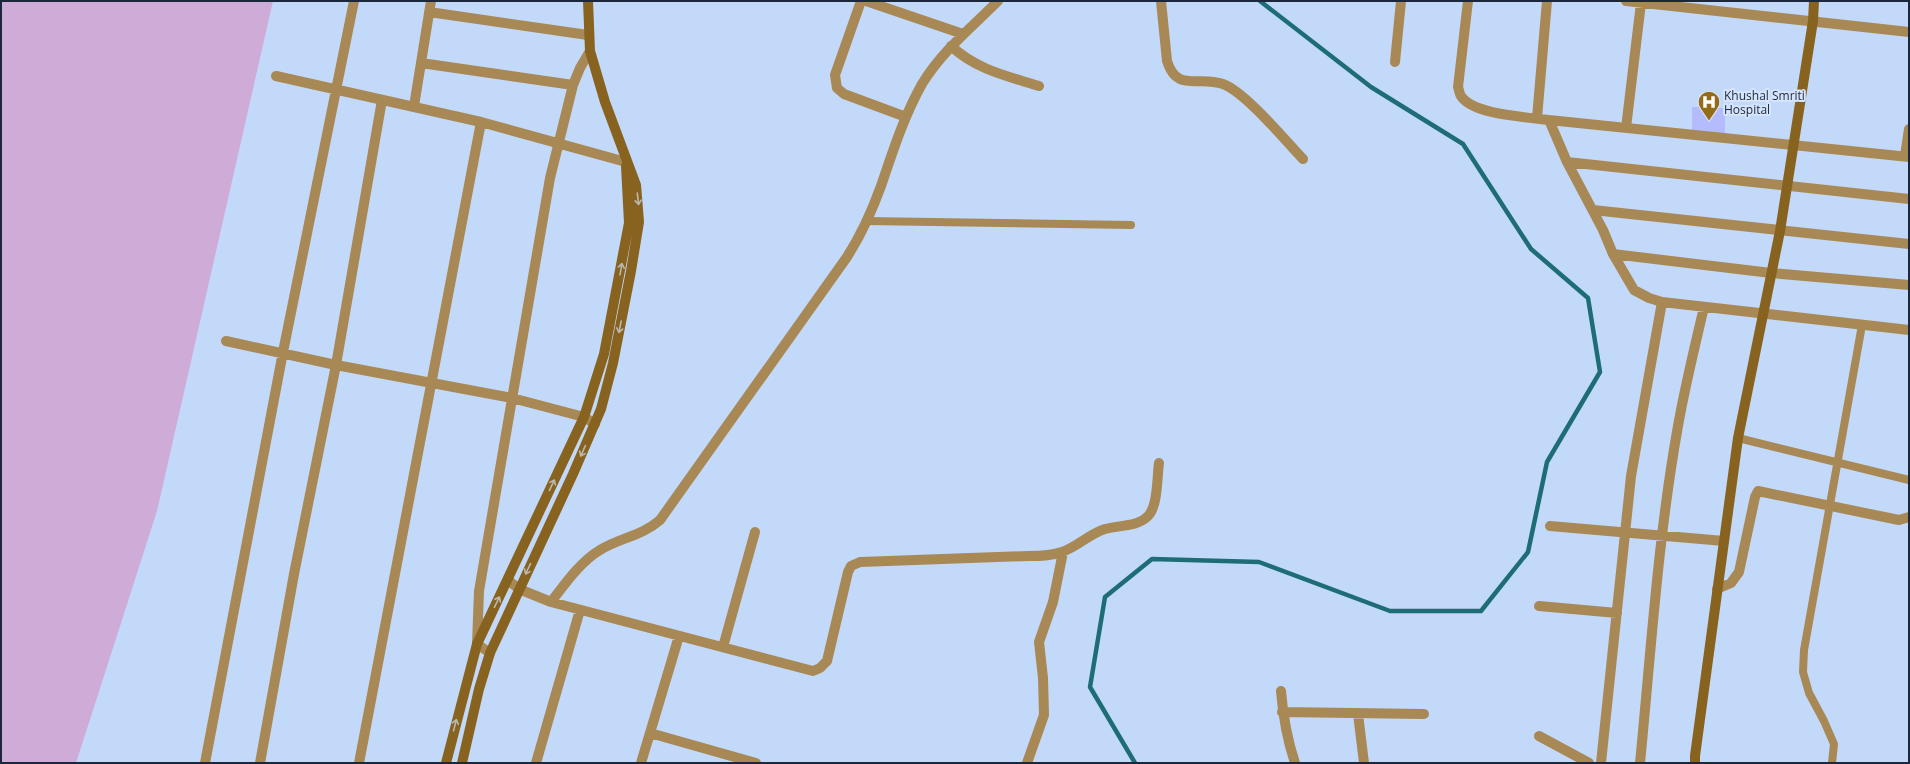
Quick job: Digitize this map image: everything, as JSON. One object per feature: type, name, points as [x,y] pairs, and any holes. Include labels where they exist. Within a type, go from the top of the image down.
[{"type":"main road","points":[[462,763],[479,689],[490,653],[601,409],[613,363],[639,222],[636,185],[626,162],[600,87],[590,51],[588,35],[588,1]]},
{"type":"main road","points":[[1696,763],[1695,756],[1738,438],[1780,231],[1813,21],[1814,1]]},
{"type":"main road","points":[[446,763],[477,644],[584,417],[604,354],[628,223],[626,162]]},
{"type":"street","points":[[205,763],[283,352],[354,1]]},
{"type":"street","points":[[414,106],[431,1]]},
{"type":"street","points":[[861,1],[835,75],[837,88],[844,94],[906,117]]},
{"type":"street","points":[[866,1],[963,34]]},
{"type":"street","points":[[551,602],[584,562],[599,551],[614,543],[650,529],[660,520],[847,257],[866,221],[906,117],[922,84],[951,46],[998,1]]},
{"type":"street","points":[[1161,1],[1167,61],[1175,78],[1182,80],[1212,81],[1235,89],[1303,159]]},
{"type":"street","points":[[1395,62],[1401,1]]},
{"type":"street","points":[[1468,1],[1458,87],[1460,95],[1466,101],[1481,108],[1549,120],[1793,146],[1907,156],[1909,129]]},
{"type":"street","points":[[1537,118],[1547,1]]},
{"type":"street","points":[[1626,1],[1909,32]]},
{"type":"street","points":[[1626,128],[1641,3]]},
{"type":"street","points":[[429,12],[588,35]]},
{"type":"street","points":[[951,46],[964,58],[974,64],[1039,86]]},
{"type":"street","points":[[490,653],[477,644],[479,591],[550,178],[573,85],[580,68],[590,51]]},
{"type":"street","points":[[421,62],[573,85]]},
{"type":"street","points":[[276,76],[481,122],[626,162]]},
{"type":"street","points":[[260,763],[294,574],[336,365],[382,100]]},
{"type":"street","points":[[1549,120],[1567,162],[1593,210],[1613,254],[1634,290],[1649,298],[1662,302],[1909,330]]},
{"type":"street","points":[[359,763],[481,122]]},
{"type":"street","points":[[1567,162],[1909,199]]},
{"type":"street","points":[[1593,210],[1909,244]]},
{"type":"street","points":[[1613,254],[1771,273],[1909,285]]},
{"type":"street","points":[[1601,763],[1631,476],[1662,302]]},
{"type":"street","points":[[1640,763],[1663,535],[1678,426],[1704,307]]},
{"type":"street","points":[[226,340],[336,365],[512,398],[584,417],[595,424]]},
{"type":"street","points":[[508,580],[519,589],[551,602],[813,671],[820,668],[827,661],[848,572],[851,566],[860,562],[1051,555],[1064,552],[1092,534],[1105,529],[1142,521],[1149,516],[1154,505],[1159,463]]},
{"type":"street","points":[[1717,589],[1730,583],[1739,572],[1754,497],[1758,491],[1899,520],[1909,516]]},
{"type":"street","points":[[1550,526],[1724,541]]},
{"type":"street","points":[[723,647],[756,532]]},
{"type":"street","points":[[1027,763],[1044,716],[1043,678],[1039,642],[1054,602],[1064,552]]},
{"type":"street","points":[[1539,606],[1617,613]]},
{"type":"street","points":[[536,763],[580,610]]},
{"type":"street","points":[[641,763],[679,636]]},
{"type":"street","points":[[1280,691],[1282,712],[1289,746],[1296,763]]},
{"type":"street","points":[[1282,712],[1424,714]]},
{"type":"street","points":[[1358,714],[1364,763]]},
{"type":"street","points":[[650,733],[756,763]]},
{"type":"street","points":[[1539,736],[1589,763]]},
{"type":"lane","points":[[866,221],[1131,225]]},
{"type":"lane","points":[[1832,763],[1834,744],[1809,693],[1803,672],[1804,650],[1862,324]]},
{"type":"lane","points":[[1738,438],[1909,480]]},
{"type":"shaded area","points":[[1,1],[273,1],[157,511],[76,763],[1,763]]},
{"type":"building","points":[[1692,107],[1709,107],[1709,111],[1712,111],[1712,108],[1725,108],[1725,136],[1692,134]]},
{"type":"waterway","points":[[1135,763],[1090,687],[1105,597],[1152,559],[1259,562],[1390,611],[1481,611],[1528,552],[1547,462],[1600,372],[1588,298],[1531,249],[1463,144],[1371,87],[1260,1]]},
{"type":"place","name":"Khushal Smriti Hospital","points":[[1709,122]]}]
